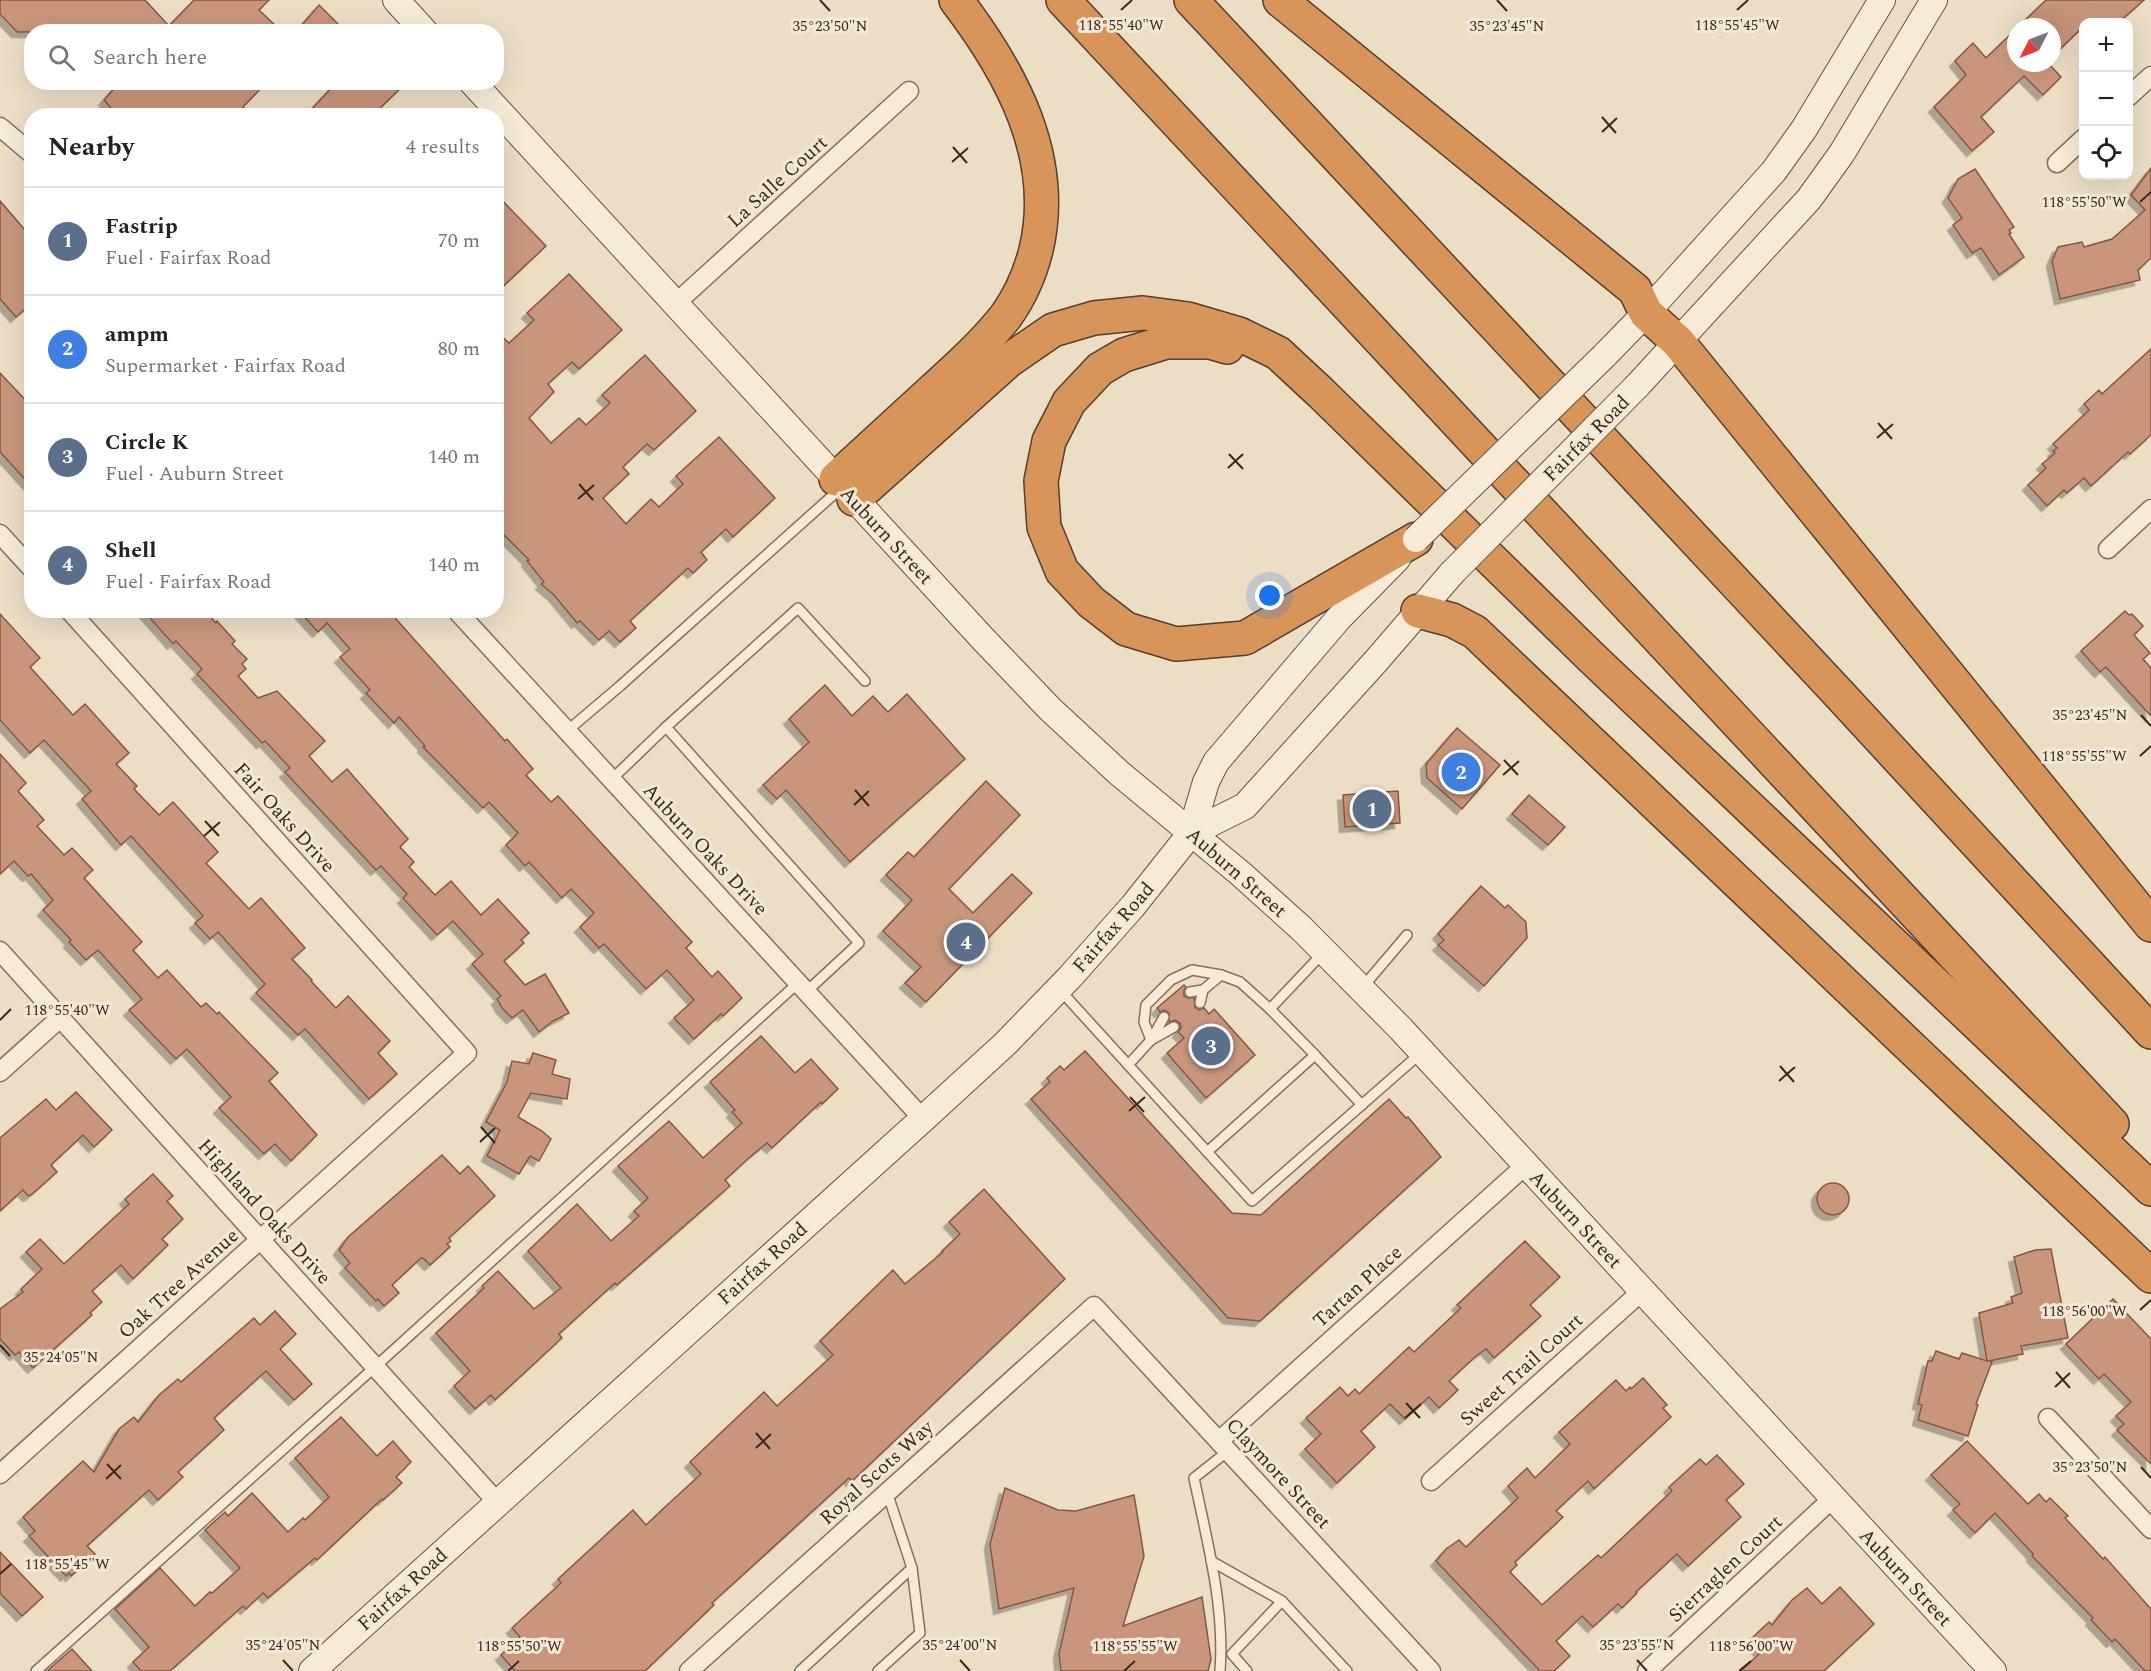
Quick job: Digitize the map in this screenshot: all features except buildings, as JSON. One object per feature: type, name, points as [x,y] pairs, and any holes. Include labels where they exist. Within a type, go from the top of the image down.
[{"type":"highway","points":[[844,488],[1006,316],[1029,276],[1042,225],[1042,180],[1032,135],[1019,99],[981,33],[956,0]]},
{"type":"highway","points":[[1063,0],[2151,1166]]},
{"type":"highway","points":[[1191,0],[1840,695],[2151,1032]]},
{"type":"highway","points":[[1280,0],[1635,290],[1646,313],[1678,342],[2151,925]]},
{"type":"highway","points":[[844,488],[1008,361],[1053,330],[1094,318],[1143,314],[1188,320],[1239,334],[1278,353],[1600,665],[2151,1189]]},
{"type":"highway","points":[[1321,393],[1247,353],[1210,342],[1166,342],[1124,355],[1100,369],[1069,402],[1049,441],[1041,480],[1044,527],[1062,571],[1090,603],[1126,629],[1176,644],[1245,638],[1416,539]]},
{"type":"highway","points":[[1418,611],[1452,620],[1475,632],[2151,1276]]},
{"type":"main road","points":[[396,0],[418,24]]},
{"type":"main road","name":"Fairfax Road","points":[[312,1671],[1005,1044],[1059,989],[1133,906],[1191,833],[1206,782],[1216,762],[1339,618],[1646,313],[1774,171],[1804,129],[1882,0]]},
{"type":"main road","name":"Fairfax Road","points":[[1191,833],[1245,806],[1452,573],[1637,386],[1809,199],[1842,153],[1934,0]]},
{"type":"main road","name":"Auburn Street","points":[[479,90],[496,108]]},
{"type":"main road","name":"Auburn Street","points":[[504,117],[1050,709],[1119,773],[1241,874],[1362,988],[1993,1671]]},
{"type":"street","points":[[2133,92],[2151,76]]},
{"type":"street","name":"La Salle Court","points":[[675,304],[909,91]]},
{"type":"street","points":[[0,127],[24,147]]},
{"type":"street","points":[[2056,163],[2079,142]]},
{"type":"street","points":[[2108,549],[2151,509]]},
{"type":"street","points":[[0,534],[24,560]]},
{"type":"street","name":"Fair Oaks Drive","points":[[76,618],[467,1053]]},
{"type":"street","name":"Auburn Oaks Drive","points":[[463,618],[922,1119]]},
{"type":"street","name":"Highland Oaks Drive","points":[[0,951],[497,1502]]},
{"type":"street","points":[[0,1072],[60,1018]]},
{"type":"street","name":"Oak Tree Avenue","points":[[0,1474],[467,1053]]},
{"type":"street","name":"Tartan Place","points":[[1223,1446],[1526,1165]]},
{"type":"street","name":"Sweet Trail Court","points":[[1431,1481],[1642,1291]]},
{"type":"street","name":"Claymore Street","points":[[1094,1306],[1431,1671]]},
{"type":"street","name":"Royal Scots Way","points":[[688,1671],[1094,1306]]},
{"type":"street","points":[[2048,1418],[2151,1529]]},
{"type":"street","name":"Sierraglen Court","points":[[1647,1671],[1833,1498]]},
{"type":"lane","points":[[567,731],[844,488]]},
{"type":"lane","points":[[611,780],[798,608],[865,681]]},
{"type":"lane","points":[[36,1671],[802,988],[859,943],[666,727]]},
{"type":"lane","points":[[1362,988],[1407,936]]},
{"type":"lane","points":[[1270,1009],[1324,951]]},
{"type":"lane","points":[[1151,1040],[1144,1022],[1146,1005],[1172,980],[1192,970],[1221,975],[1240,982],[1270,1009],[1362,1105]]},
{"type":"lane","points":[[1190,992],[1203,990],[1221,975]]},
{"type":"lane","points":[[1059,989],[1252,1201],[1422,1052]]},
{"type":"lane","points":[[1200,1003],[1203,990]]},
{"type":"lane","points":[[1128,1065],[1151,1040],[1164,1017]]},
{"type":"lane","points":[[1151,1040],[1174,1027]]},
{"type":"lane","points":[[1207,1152],[1315,1055]]},
{"type":"lane","points":[[1220,1671],[1222,1643],[1211,1561],[1194,1478],[1223,1446]]},
{"type":"lane","points":[[878,1671],[920,1633],[912,1568],[887,1492]]},
{"type":"lane","points":[[1211,1561],[1282,1601],[1347,1671]]},
{"type":"lane","points":[[800,1671],[912,1568]]},
{"type":"lane","points":[[1232,1654],[1282,1601]]},
{"type":"lane","points":[[1222,1643],[1247,1671]]},
{"type":"place","name":"ampm","points":[[1461,772]]},
{"type":"place","name":"Fastrip","points":[[1372,809]]},
{"type":"place","name":"Shell","points":[[966,942]]},
{"type":"place","name":"Circle K","points":[[1211,1046]]}]
